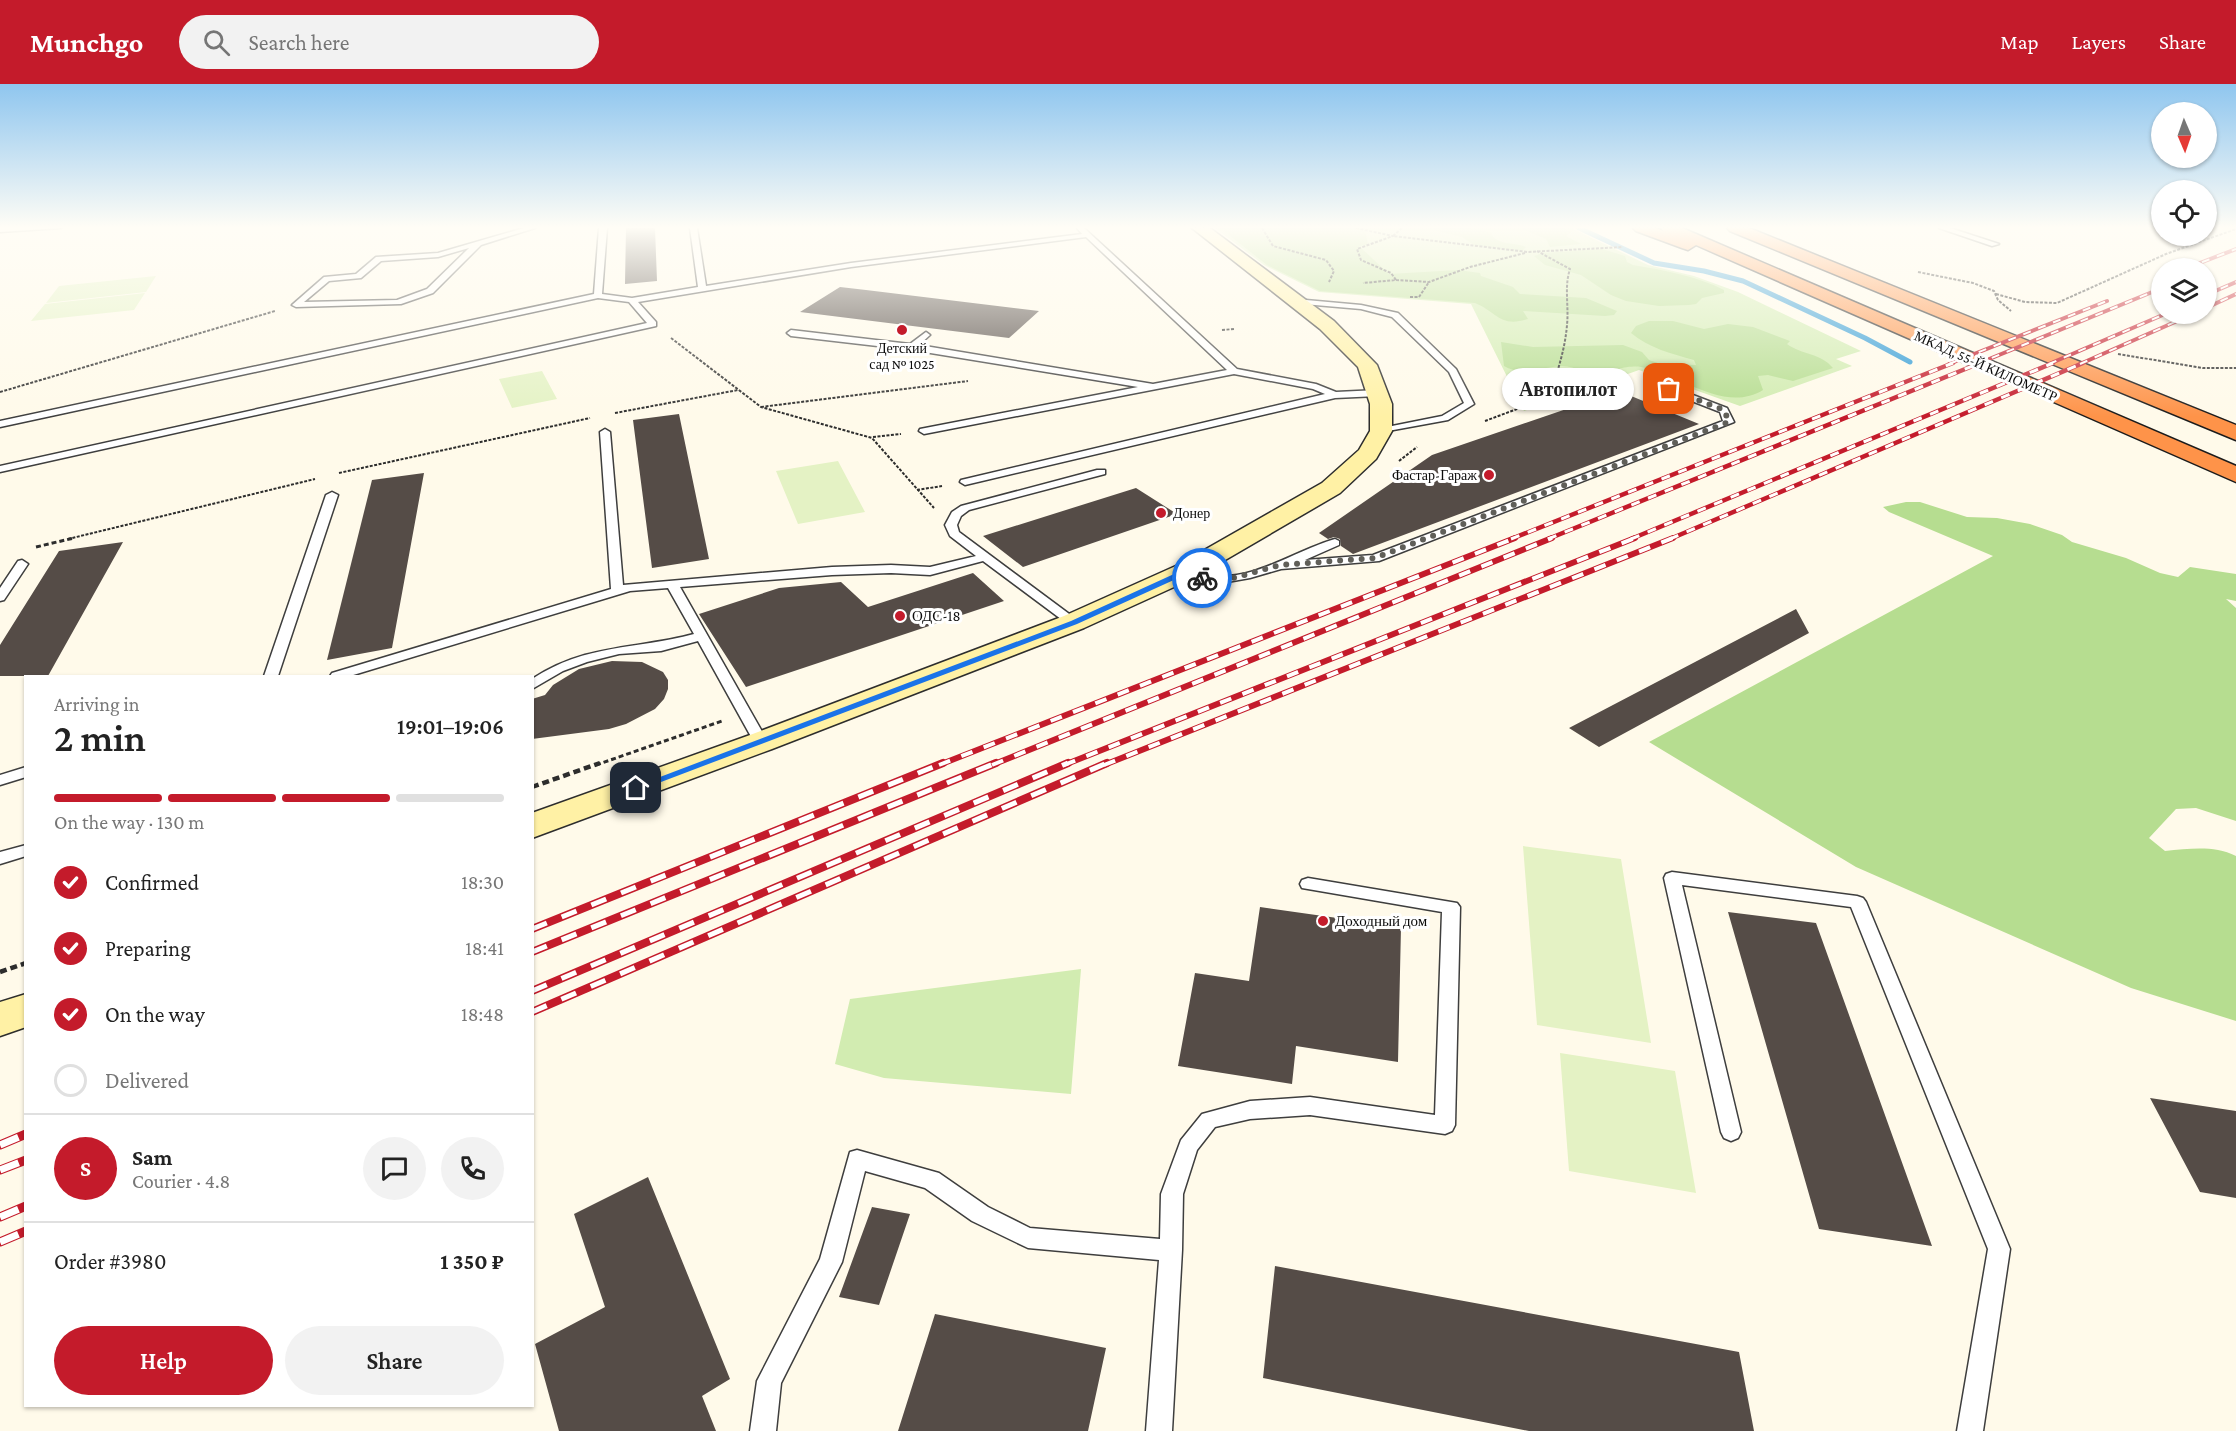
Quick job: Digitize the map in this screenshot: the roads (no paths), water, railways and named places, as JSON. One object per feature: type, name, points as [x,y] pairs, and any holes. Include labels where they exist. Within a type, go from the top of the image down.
[{"type":"highway","name":"МКАД, 55-Й КИЛОМЕТР","points":[[1816,291],[2236,475]]},
{"type":"highway","name":"МКАД, 55-Й КИЛОМЕТР","points":[[1889,291],[2236,433]]},
{"type":"highway","points":[[1942,291],[2195,416]]},
{"type":"street","points":[[534,825],[761,742],[1074,622],[1187,571],[1330,488],[1368,454],[1381,431],[1381,404],[1367,365],[1327,326],[1282,291]]},
{"type":"street","points":[[0,1019],[24,1011]]},
{"type":"lane","points":[[313,291],[296,305],[398,302],[430,291]]},
{"type":"lane","points":[[598,291],[598,296]]},
{"type":"lane","points":[[0,424],[598,296],[632,300],[681,291]]},
{"type":"lane","points":[[1148,291],[1234,371]]},
{"type":"lane","points":[[0,469],[653,324],[632,300]]},
{"type":"lane","points":[[1295,301],[1361,306],[1395,315],[1453,371],[1469,404],[1445,418],[1381,431]]},
{"type":"lane","points":[[791,333],[912,347],[1151,386]]},
{"type":"lane","points":[[912,347],[926,335]]},
{"type":"lane","points":[[924,431],[1234,371],[1316,387],[1335,395]]},
{"type":"lane","points":[[1280,565],[1375,558],[1729,422],[1724,410],[1669,389]]},
{"type":"lane","points":[[965,482],[1335,395],[1378,393]]},
{"type":"lane","points":[[605,432],[617,591]]},
{"type":"lane","points":[[1074,622],[954,534],[951,525],[956,514],[965,508],[1101,472]]},
{"type":"lane","points":[[271,675],[332,495]]},
{"type":"lane","points":[[1187,571],[1206,580],[1226,580],[1280,565],[1335,543]]},
{"type":"lane","points":[[340,675],[629,587],[832,571],[891,569],[930,571],[985,557]]},
{"type":"lane","points":[[0,597],[22,564]]},
{"type":"lane","points":[[673,585],[761,742]]},
{"type":"lane","points":[[534,684],[558,668],[582,659],[619,650],[661,647],[700,636]]},
{"type":"lane","points":[[0,780],[24,773]]},
{"type":"lane","points":[[0,858],[24,851]]},
{"type":"lane","points":[[1731,1132],[1672,878],[1857,902],[1999,1249],[1970,1431]]},
{"type":"lane","points":[[1159,1431],[1171,1250],[1172,1194],[1188,1146],[1209,1120],[1250,1110],[1310,1106],[1446,1125],[1451,907],[1308,884]]},
{"type":"lane","points":[[763,1431],[769,1381],[831,1262],[857,1159],[931,1180],[980,1214],[1028,1238],[1171,1250]]},
{"type":"waterway","points":[[1764,291],[1865,338],[1910,362]]},
{"type":"railway","points":[[1977,364],[2151,293]]},
{"type":"railway","points":[[2217,303],[2236,294]]},
{"type":"railway","points":[[1949,364],[2107,301]]},
{"type":"railway","points":[[2049,364],[2151,320]]},
{"type":"railway","points":[[2080,364],[2170,324]]},
{"type":"railway","points":[[1511,539],[1953,363]]},
{"type":"railway","points":[[1548,539],[1980,363]]},
{"type":"railway","points":[[1631,539],[2053,363]]},
{"type":"railway","points":[[1670,539],[2083,363]]},
{"type":"railway","points":[[939,765],[1515,538]]},
{"type":"railway","points":[[992,765],[1552,538]]},
{"type":"railway","points":[[1064,765],[1635,538]]},
{"type":"railway","points":[[1104,765],[1673,538]]},
{"type":"railway","points":[[534,928],[943,763]]},
{"type":"railway","points":[[534,951],[996,763]]},
{"type":"railway","points":[[534,990],[1068,763]]},
{"type":"railway","points":[[534,1011],[1107,763]]},
{"type":"railway","points":[[0,1145],[24,1135]]},
{"type":"railway","points":[[0,1170],[24,1161]]},
{"type":"railway","points":[[0,1217],[24,1207]]},
{"type":"railway","points":[[0,1242],[24,1232]]},
{"type":"place","name":"Детский сад № 1025","points":[[902,330]]},
{"type":"place","name":"Автопилот","points":[[1669,389]]},
{"type":"place","name":"Фастар-Гараж","points":[[1489,475]]},
{"type":"place","name":"Донер","points":[[1161,513]]},
{"type":"place","name":"ОДС-18","points":[[900,616]]},
{"type":"place","name":"Доходный дом","points":[[1323,921]]}]
